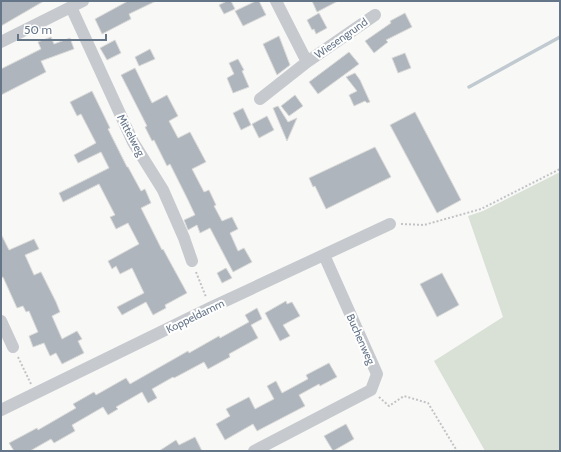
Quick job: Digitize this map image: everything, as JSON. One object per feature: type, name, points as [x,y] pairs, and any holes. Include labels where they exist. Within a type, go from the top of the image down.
[{"type":"street","points":[[1,42],[83,1]]},
{"type":"street","name":"Wiesengrund","points":[[276,1],[307,62]]},
{"type":"street","name":"Mittelweg","points":[[71,7],[133,142],[164,190],[184,238],[192,262]]},
{"type":"street","name":"Wiesengrund","points":[[260,99],[307,62],[375,15]]},
{"type":"street","name":"Koppeldamm","points":[[1,410],[210,308],[390,224]]},
{"type":"street","name":"Buchenweg","points":[[324,255],[377,374],[371,390]]},
{"type":"street","points":[[1,321],[13,347]]},
{"type":"street","points":[[254,451],[371,390]]},
{"type":"path","points":[[390,224],[424,225],[481,209],[560,169]]},
{"type":"path","points":[[192,262],[204,293]]},
{"type":"path","points":[[13,347],[36,394]]},
{"type":"path","points":[[371,390],[389,406],[404,396],[428,403],[457,451]]},
{"type":"shaded area","points":[[560,172],[560,451],[485,451],[434,361],[503,317],[468,216],[483,211]]},
{"type":"building","points":[[1,1],[44,1],[1,26]]},
{"type":"building","points":[[128,1],[156,1],[129,14],[131,19],[102,34],[95,19]]},
{"type":"building","points":[[227,1],[231,1],[235,9],[224,14],[219,5]]},
{"type":"building","points":[[259,1],[266,15],[243,26],[235,11]]},
{"type":"building","points":[[312,1],[338,1],[317,12]]},
{"type":"building","points":[[319,13],[327,28],[316,34],[314,29],[312,30],[307,20]]},
{"type":"building","points":[[405,13],[412,27],[386,40],[388,42],[374,53],[365,41],[391,23],[390,21]]},
{"type":"building","points":[[279,36],[290,65],[277,75],[263,44]]},
{"type":"building","points":[[51,37],[54,44],[70,38],[74,49],[41,61],[46,72],[1,95],[1,69],[41,49],[38,42]]},
{"type":"building","points":[[115,40],[121,53],[107,60],[100,48]]},
{"type":"building","points":[[150,49],[155,59],[139,66],[135,57]]},
{"type":"building","points":[[349,52],[359,64],[318,94],[309,82]]},
{"type":"building","points":[[405,53],[411,68],[398,73],[392,58]]},
{"type":"building","points":[[238,59],[244,70],[242,71],[249,87],[233,93],[227,78],[234,74],[229,63]]},
{"type":"building","points":[[135,68],[152,103],[167,95],[178,116],[169,121],[178,138],[190,132],[206,162],[192,169],[204,192],[209,190],[216,205],[214,206],[222,221],[232,217],[238,229],[230,233],[238,251],[244,248],[252,262],[233,272],[210,228],[200,233],[197,225],[188,230],[184,220],[195,215],[170,164],[167,166],[154,140],[152,141],[145,127],[147,126],[121,75]]},
{"type":"building","points":[[355,73],[360,80],[370,102],[367,103],[365,101],[354,106],[349,95],[357,91],[346,77]]},
{"type":"building","points":[[92,91],[110,128],[108,129],[127,167],[141,191],[145,189],[151,203],[141,208],[162,250],[163,249],[187,293],[165,305],[166,308],[153,315],[146,302],[122,315],[117,307],[144,293],[132,268],[120,274],[116,266],[112,269],[108,261],[139,244],[128,223],[116,229],[110,217],[115,215],[99,184],[63,202],[59,193],[109,168],[101,152],[78,163],[74,155],[96,143],[81,114],[77,116],[70,102]]},
{"type":"building","points":[[295,95],[303,106],[289,116],[281,106]]},
{"type":"building","points":[[278,106],[288,122],[297,118],[287,141],[273,108]]},
{"type":"building","points":[[243,108],[251,125],[241,130],[233,113]]},
{"type":"building","points":[[415,112],[461,200],[437,213],[390,125]]},
{"type":"building","points":[[267,116],[274,130],[259,138],[252,124]]},
{"type":"building","points":[[375,147],[391,177],[326,209],[315,186],[313,187],[309,178]]},
{"type":"building","points":[[1,234],[9,250],[34,239],[39,249],[25,255],[34,275],[41,272],[56,302],[60,312],[52,316],[62,339],[77,331],[82,339],[78,341],[84,353],[62,364],[56,353],[50,356],[44,343],[33,347],[29,336],[38,332],[29,311],[26,312],[23,306],[17,308],[3,277],[1,278]]},
{"type":"building","points":[[226,268],[232,278],[222,283],[217,273]]},
{"type":"building","points":[[442,273],[459,305],[437,317],[420,284]]},
{"type":"building","points":[[286,301],[287,304],[292,302],[300,316],[283,325],[290,336],[280,341],[265,313]]},
{"type":"building","points":[[257,308],[262,319],[251,325],[258,338],[229,354],[230,357],[208,369],[204,362],[152,389],[157,398],[148,403],[142,392],[116,407],[118,409],[108,415],[103,407],[72,425],[75,431],[54,443],[51,439],[30,451],[14,451],[9,443],[37,428],[38,430],[76,408],[73,404],[94,392],[96,395],[126,378],[130,384],[188,351],[189,353],[219,336],[220,338],[249,322],[245,315]]},
{"type":"building","points":[[329,363],[337,377],[320,386],[319,384],[299,395],[305,406],[257,431],[253,424],[225,440],[216,424],[230,416],[226,409],[249,397],[255,409],[274,399],[267,386],[276,381],[282,393],[308,379],[306,375]]},
{"type":"building","points":[[346,424],[354,439],[333,451],[324,436]]},
{"type":"building","points":[[195,437],[202,451],[159,451],[176,440],[179,445]]},
{"type":"waterway","points":[[469,87],[560,37]]}]
